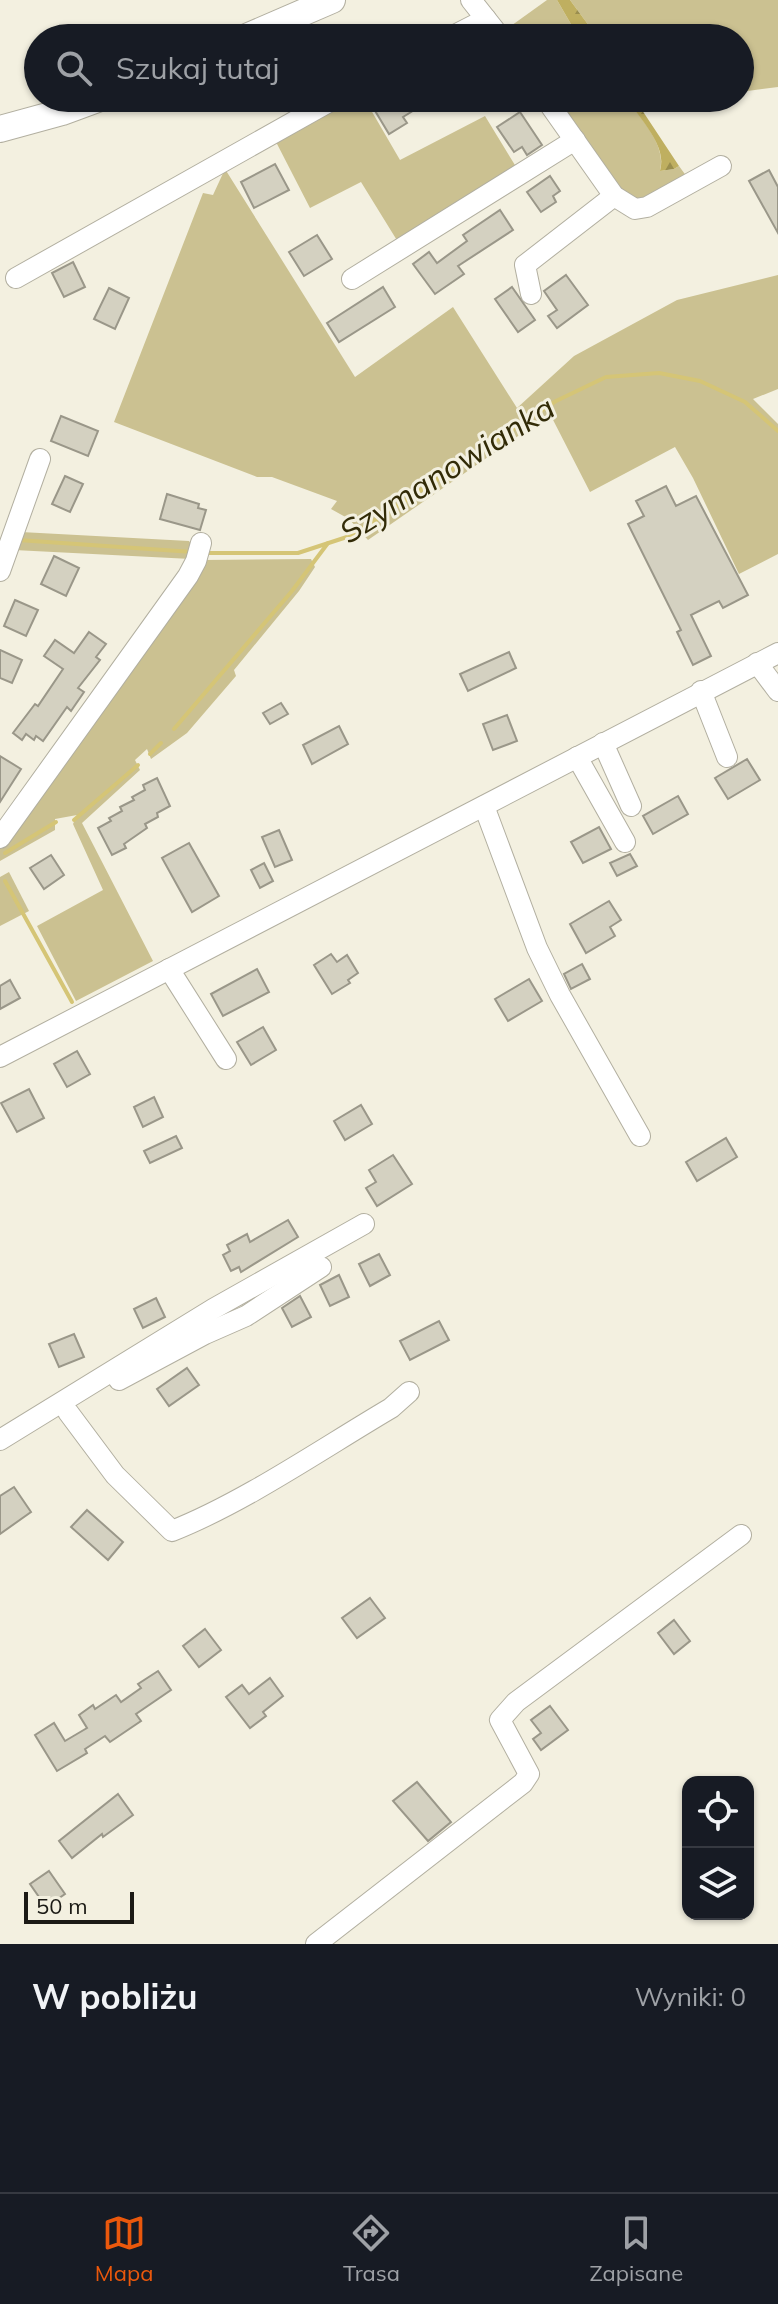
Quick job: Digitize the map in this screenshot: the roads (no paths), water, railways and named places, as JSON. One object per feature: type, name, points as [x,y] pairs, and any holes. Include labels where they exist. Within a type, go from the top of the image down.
[{"type":"main road","points":[[276,24],[332,0]]},
{"type":"main road","points":[[0,129],[62,112]]},
{"type":"street","points":[[471,0],[490,24]]},
{"type":"street","points":[[476,24],[486,19]]},
{"type":"street","points":[[16,278],[311,112]]},
{"type":"street","points":[[555,112],[614,196],[635,209],[647,207],[721,166]]},
{"type":"street","points":[[352,279],[575,140]]},
{"type":"street","points":[[531,294],[525,265],[614,196]]},
{"type":"street","points":[[0,571],[40,459]]},
{"type":"street","points":[[0,838],[198,552]]},
{"type":"street","points":[[0,1057],[778,653]]},
{"type":"street","points":[[757,663],[778,691]]},
{"type":"street","points":[[701,691],[727,757]]},
{"type":"street","points":[[603,743],[631,806]]},
{"type":"street","points":[[577,757],[625,842]]},
{"type":"street","points":[[484,806],[521,910],[543,960],[640,1136]]},
{"type":"street","points":[[169,969],[226,1059]]},
{"type":"street","points":[[0,1440],[213,1309],[364,1224]]},
{"type":"street","points":[[100,1379],[105,1388],[205,1334],[246,1316],[321,1267]]},
{"type":"street","points":[[68,1412],[115,1475],[172,1531],[285,1471],[391,1408],[409,1392]]},
{"type":"street","points":[[316,1944],[523,1783],[529,1774],[500,1720],[516,1702],[741,1535]]},
{"type":"waterway","name":"Szymanowianka","points":[[206,553],[298,553],[353,535],[556,401],[606,377],[659,373],[700,381],[745,402],[778,431]]},
{"type":"waterway","name":"Szymanowianka","points":[[18,540],[193,552]]},
{"type":"waterway","points":[[174,729],[292,591],[328,543]]},
{"type":"waterway","points":[[150,754],[161,743]]},
{"type":"waterway","points":[[74,820],[138,765]]},
{"type":"waterway","points":[[5,853],[56,822]]},
{"type":"waterway","points":[[5,881],[72,1002]]}]
